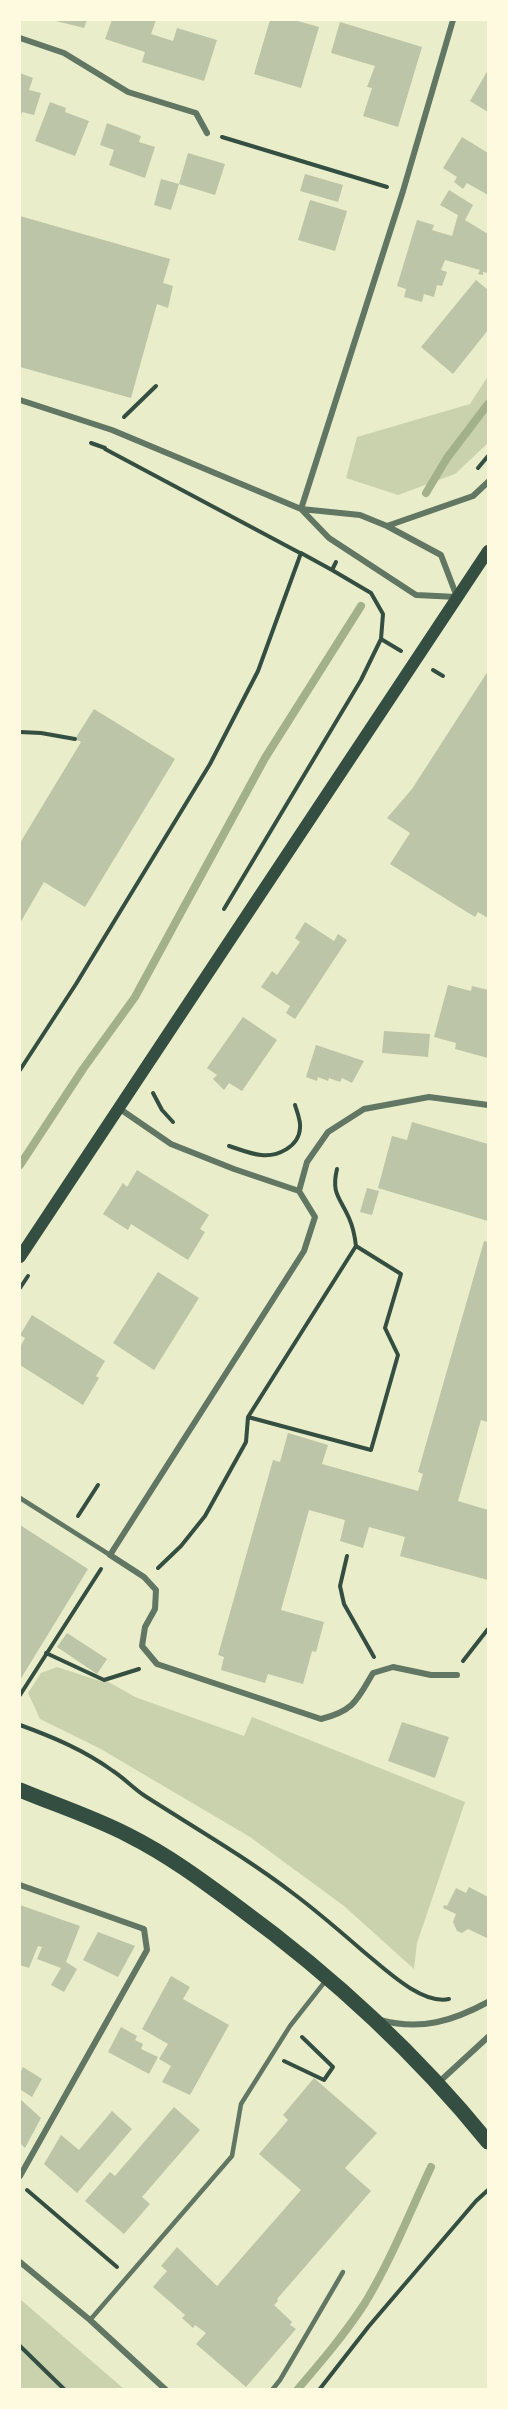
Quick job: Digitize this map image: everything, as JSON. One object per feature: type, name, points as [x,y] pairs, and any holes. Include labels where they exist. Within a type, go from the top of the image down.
[{"type":"main road","points":[[20,1257],[489,551]]},
{"type":"main road","points":[[20,1790],[109,1826],[174,1861],[266,1927],[328,1977],[373,2019],[455,2100],[489,2142]]},
{"type":"street","points":[[301,509],[404,191],[453,20]]},
{"type":"street","points":[[20,38],[64,53],[128,92],[196,113],[207,133]]},
{"type":"street","points":[[20,400],[112,429],[301,509],[360,515],[387,526],[441,555],[457,597],[416,595],[329,538],[301,509]]},
{"type":"street","points":[[387,526],[473,496],[489,482]]},
{"type":"street","points":[[299,1191],[307,1162],[327,1132],[364,1109],[429,1098],[489,1106]]},
{"type":"street","points":[[120,1109],[171,1143],[234,1169],[299,1191],[315,1217],[304,1251],[110,1555],[144,1577],[156,1590],[155,1609],[145,1627],[142,1646],[157,1664],[321,1719],[340,1714],[357,1700],[374,1672],[393,1668],[431,1675],[457,1675]]},
{"type":"street","points":[[20,1885],[144,1929],[147,1950],[20,2176]]},
{"type":"street","points":[[373,2019],[395,2024],[433,2024],[463,2016],[489,2002]]},
{"type":"street","points":[[438,2084],[489,2037]]},
{"type":"street","points":[[20,2262],[90,2320],[166,2390]]},
{"type":"lane","points":[[20,1498],[110,1555]]},
{"type":"lane","points":[[90,2320],[232,2156],[241,2104],[290,2026],[328,1977]]},
{"type":"lane","points":[[272,2390],[342,2272]]},
{"type":"path","points":[[207,133],[404,191]]},
{"type":"path","points":[[112,429],[156,386]]},
{"type":"path","points":[[105,449],[301,553],[371,593],[383,615],[381,639],[361,680],[218,918]]},
{"type":"path","points":[[332,570],[343,547]]},
{"type":"path","points":[[20,1070],[76,984],[210,764],[258,671],[301,553]]},
{"type":"path","points":[[20,732],[75,739]]},
{"type":"path","points":[[153,1093],[162,1110],[178,1126]]},
{"type":"path","points":[[220,1143],[258,1155],[280,1154],[289,1148],[298,1137],[300,1129],[295,1105]]},
{"type":"path","points":[[248,1417],[371,1450],[398,1354],[385,1328],[401,1274],[356,1246],[349,1217],[341,1204],[334,1184],[337,1169]]},
{"type":"path","points":[[144,1577],[164,1565],[205,1516],[246,1442],[248,1417],[356,1246]]},
{"type":"path","points":[[347,1556],[340,1586],[344,1604],[383,1670]]},
{"type":"path","points":[[93,1564],[110,1575]]},
{"type":"path","points":[[20,1695],[101,1569]]},
{"type":"path","points":[[457,1675],[462,1662],[489,1629]]},
{"type":"path","points":[[46,1653],[104,1680],[157,1664]]},
{"type":"path","points":[[20,1725],[88,1754],[142,1794],[242,1857],[294,1894],[398,1980],[422,1995],[444,2000],[452,1998]]},
{"type":"path","points":[[271,2055],[324,2080],[333,2067],[290,2026]]},
{"type":"path","points":[[20,2184],[128,2276]]},
{"type":"path","points":[[319,2390],[369,2326],[476,2201],[489,2190]]},
{"type":"path","points":[[20,2346],[65,2390]]},
{"type":"green space","points":[[488,376],[488,443],[455,474],[398,495],[346,478],[357,437],[470,404]]},
{"type":"green space","points":[[57,1667],[103,1682],[107,1681],[135,1697],[244,1736],[252,1717],[465,1802],[417,1943],[414,1969],[344,1906],[250,1837],[99,1748],[40,1719],[28,1693],[41,1673]]},
{"type":"green space","points":[[20,2299],[124,2389],[20,2389]]},
{"type":"building","points":[[52,20],[87,20],[84,28]]},
{"type":"building","points":[[112,20],[156,20],[151,34],[173,41],[177,28],[217,40],[204,81],[142,62],[145,52],[105,39]]},
{"type":"building","points":[[270,20],[294,20],[319,27],[301,88],[254,74]]},
{"type":"building","points":[[340,22],[422,47],[398,127],[363,116],[372,88],[367,87],[375,66],[331,53]]},
{"type":"building","points":[[488,70],[488,112],[470,101]]},
{"type":"building","points":[[20,73],[33,78],[29,90],[41,93],[34,115],[22,112],[20,118]]},
{"type":"building","points":[[50,102],[66,108],[65,112],[89,121],[75,156],[35,141]]},
{"type":"building","points":[[107,123],[141,136],[139,142],[155,147],[145,178],[109,165],[114,150],[100,145]]},
{"type":"building","points":[[462,137],[488,153],[488,195],[467,183],[463,189],[454,182],[457,177],[443,168]]},
{"type":"building","points":[[188,153],[225,164],[215,195],[179,184]]},
{"type":"building","points":[[305,174],[343,185],[338,202],[300,191]]},
{"type":"building","points":[[161,179],[179,184],[171,210],[154,205]]},
{"type":"building","points":[[449,190],[473,205],[465,220],[488,234],[488,273],[478,274],[480,270],[445,260],[441,270],[447,272],[442,286],[437,285],[434,297],[424,294],[422,302],[404,297],[406,289],[397,286],[417,220],[434,225],[432,230],[452,236],[458,215],[440,205]]},
{"type":"building","points":[[310,200],[347,211],[335,251],[298,240]]},
{"type":"building","points":[[20,216],[170,259],[163,283],[173,286],[168,308],[157,304],[131,398],[20,367]]},
{"type":"building","points":[[476,280],[488,290],[488,330],[453,374],[421,347]]},
{"type":"building","points":[[488,671],[488,918],[478,912],[475,917],[390,864],[410,833],[387,818],[412,789]]},
{"type":"building","points":[[94,709],[175,759],[85,907],[44,882],[20,923],[20,843],[81,742],[75,739]]},
{"type":"building","points":[[305,922],[334,941],[338,934],[347,940],[295,1019],[286,1013],[290,1006],[261,987],[272,971],[277,975],[300,942],[295,938]]},
{"type":"building","points":[[448,985],[471,991],[472,986],[488,990],[488,1058],[455,1049],[456,1043],[434,1037]]},
{"type":"building","points":[[243,1017],[277,1040],[242,1091],[229,1083],[224,1090],[213,1079],[217,1075],[207,1068]]},
{"type":"building","points":[[384,1031],[430,1034],[428,1057],[382,1053]]},
{"type":"building","points":[[316,1045],[364,1061],[352,1083],[342,1078],[340,1082],[318,1077],[317,1081],[306,1077]]},
{"type":"building","points":[[412,1122],[488,1144],[488,1221],[378,1188],[392,1136],[407,1140]]},
{"type":"building","points":[[137,1170],[209,1215],[200,1229],[205,1232],[188,1260],[131,1224],[128,1230],[103,1214],[123,1183],[127,1187]]},
{"type":"building","points":[[367,1188],[379,1191],[372,1215],[360,1212]]},
{"type":"building","points":[[484,1241],[488,1242],[488,1422],[481,1420],[458,1501],[488,1510],[488,1580],[400,1556],[405,1537],[369,1527],[363,1548],[340,1541],[345,1520],[309,1510],[281,1610],[324,1622],[316,1652],[312,1651],[303,1684],[268,1674],[265,1683],[221,1670],[224,1657],[218,1655],[273,1460],[280,1462],[288,1433],[328,1445],[322,1464],[418,1491],[423,1474],[418,1472]]},
{"type":"building","points":[[158,1272],[199,1298],[154,1370],[113,1343]]},
{"type":"building","points":[[32,1315],[105,1361],[96,1376],[99,1378],[83,1405],[20,1365],[20,1347],[25,1338],[20,1335]]},
{"type":"building","points":[[20,1525],[88,1569],[20,1680]]},
{"type":"building","points":[[67,1633],[107,1659],[97,1674],[57,1647]]},
{"type":"building","points":[[402,1722],[449,1737],[435,1778],[388,1761]]},
{"type":"building","points":[[469,1887],[488,1897],[487,1938],[468,1929],[462,1933],[457,1931],[453,1922],[456,1914],[443,1908],[444,1905],[447,1906],[456,1888],[466,1893]]},
{"type":"building","points":[[20,1905],[80,1926],[66,1962],[77,1969],[64,1992],[51,1985],[61,1968],[37,1959],[42,1947],[38,1946],[29,1968],[20,1965]]},
{"type":"building","points":[[98,1932],[135,1946],[118,1977],[83,1960]]},
{"type":"building","points":[[171,1976],[190,1987],[183,1999],[229,2025],[190,2095],[162,2082],[171,2066],[159,2059],[168,2044],[142,2029]]},
{"type":"building","points":[[121,2027],[137,2036],[135,2040],[143,2044],[141,2049],[158,2057],[149,2074],[108,2052]]},
{"type":"building","points":[[23,2067],[42,2079],[32,2097],[21,2090],[20,2092],[20,2073]]},
{"type":"building","points":[[314,2078],[377,2133],[345,2168],[371,2191],[277,2299],[274,2305],[296,2329],[246,2387],[196,2344],[206,2333],[195,2325],[193,2328],[182,2318],[185,2315],[153,2287],[167,2271],[161,2266],[177,2247],[217,2286],[301,2190],[259,2154],[288,2120],[283,2115]]},
{"type":"building","points":[[20,2099],[41,2118],[25,2148],[20,2143]]},
{"type":"building","points":[[174,2107],[200,2130],[142,2197],[150,2204],[124,2234],[85,2201],[110,2172],[115,2176]]},
{"type":"building","points":[[112,2111],[132,2129],[77,2193],[44,2164],[61,2135],[79,2150]]},
{"type":"waterway","points":[[426,493],[447,458],[488,404]]},
{"type":"waterway","points":[[20,1165],[83,1069],[135,997],[265,758],[361,606]]},
{"type":"waterway","points":[[297,2390],[341,2337],[365,2303],[392,2253],[431,2167]]}]
